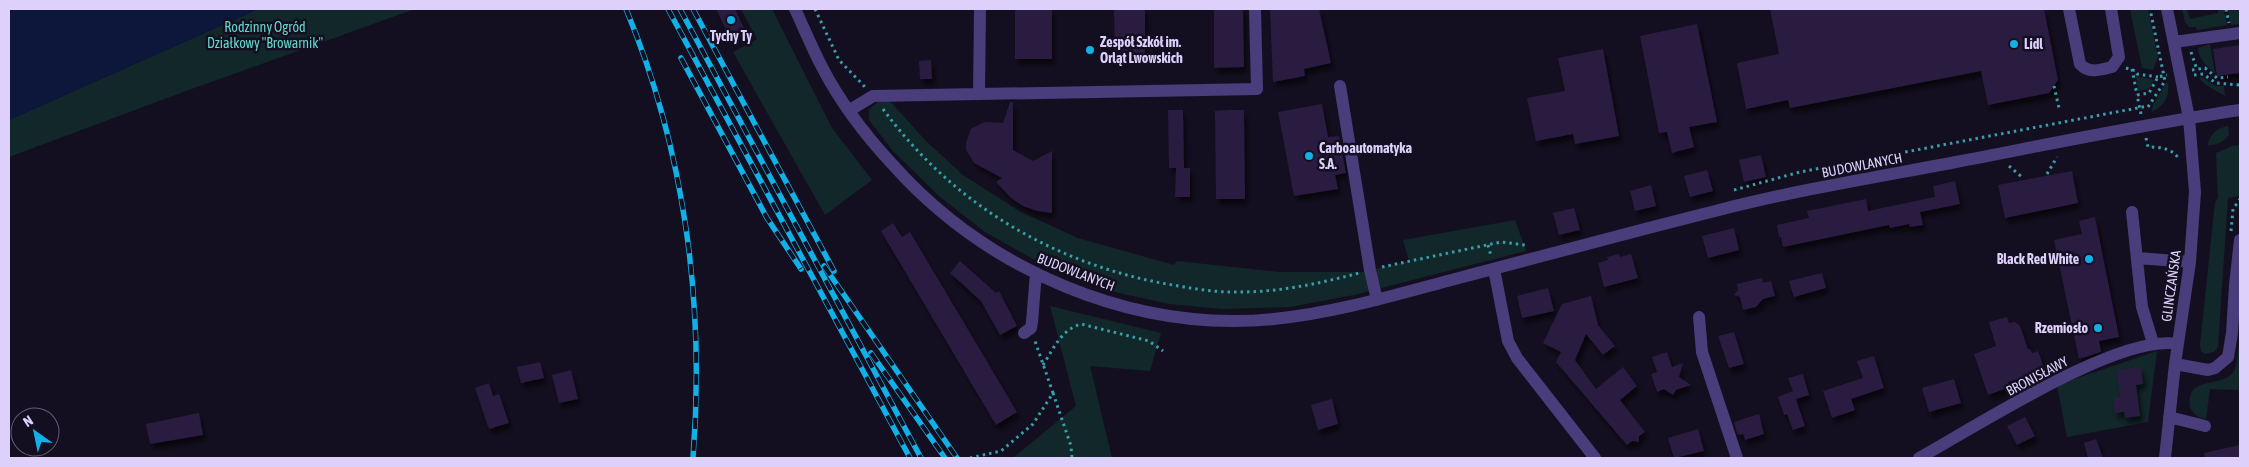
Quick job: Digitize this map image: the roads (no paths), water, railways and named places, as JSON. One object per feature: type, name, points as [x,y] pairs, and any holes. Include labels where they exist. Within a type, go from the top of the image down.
[{"type":"street","name":"BUDOWLANYCH","points":[[795,9],[823,70],[850,110],[892,164],[918,192],[967,233],[1036,273],[1089,296],[1134,309],[1215,320],[1271,319],[1320,312],[1377,300],[1723,209],[2189,118],[2240,110]]},
{"type":"street","points":[[979,93],[980,9]]},
{"type":"street","points":[[850,110],[872,96],[1257,89],[1255,9]]},
{"type":"street","points":[[2069,9],[2079,59],[2084,68],[2093,71],[2112,67],[2118,61],[2119,53],[2111,9]]},
{"type":"street","name":"GLINCZAŃSKA","points":[[2165,458],[2175,364],[2194,227],[2195,192],[2189,118],[2167,9]]},
{"type":"street","points":[[2174,42],[2240,33]]},
{"type":"street","points":[[1340,86],[1370,270],[1377,300]]},
{"type":"street","points":[[2132,212],[2142,307],[2153,343]]},
{"type":"street","points":[[2175,364],[2208,370],[2216,368],[2228,357],[2236,333],[2240,240]]},
{"type":"street","points":[[2137,258],[2190,262]]},
{"type":"street","points":[[1494,269],[1508,341],[1517,358],[1595,458]]},
{"type":"street","points":[[1027,331],[1036,273]]},
{"type":"street","points":[[1699,317],[1702,352],[1737,458]]},
{"type":"street","name":"BRONISŁAWY","points":[[1918,458],[2061,378],[2114,356],[2153,343],[2178,344]]},
{"type":"street","points":[[2169,417],[2206,426]]},
{"type":"water","points":[[9,9],[258,9],[9,120]]},
{"type":"railway","points":[[626,9],[646,63],[663,118],[676,173],[686,229],[693,286],[696,343],[696,401],[693,458]]},
{"type":"railway","points":[[668,9],[910,458]]},
{"type":"railway","points":[[680,9],[921,458]]},
{"type":"railway","points":[[693,9],[834,271]]},
{"type":"railway","points":[[681,58],[767,218],[801,269]]},
{"type":"railway","points":[[824,266],[957,458]]},
{"type":"railway","points":[[871,353],[945,458]]},
{"type":"place","name":"Tychy Ty","points":[[731,20]]},
{"type":"place","name":"Lidl","points":[[2014,44]]},
{"type":"place","name":"Zespół Szkół im. Orląt Lwowskich","points":[[1090,50]]},
{"type":"place","name":"Carboautomatyka S.A.","points":[[1309,156]]},
{"type":"place","name":"Black Red White","points":[[2089,259]]},
{"type":"place","name":"Rzemiosło","points":[[2098,328]]},
{"type":"park label","name":"Rodzinny Ogród Działkowy \"Browarnik\"","points":[[265,36]]}]
